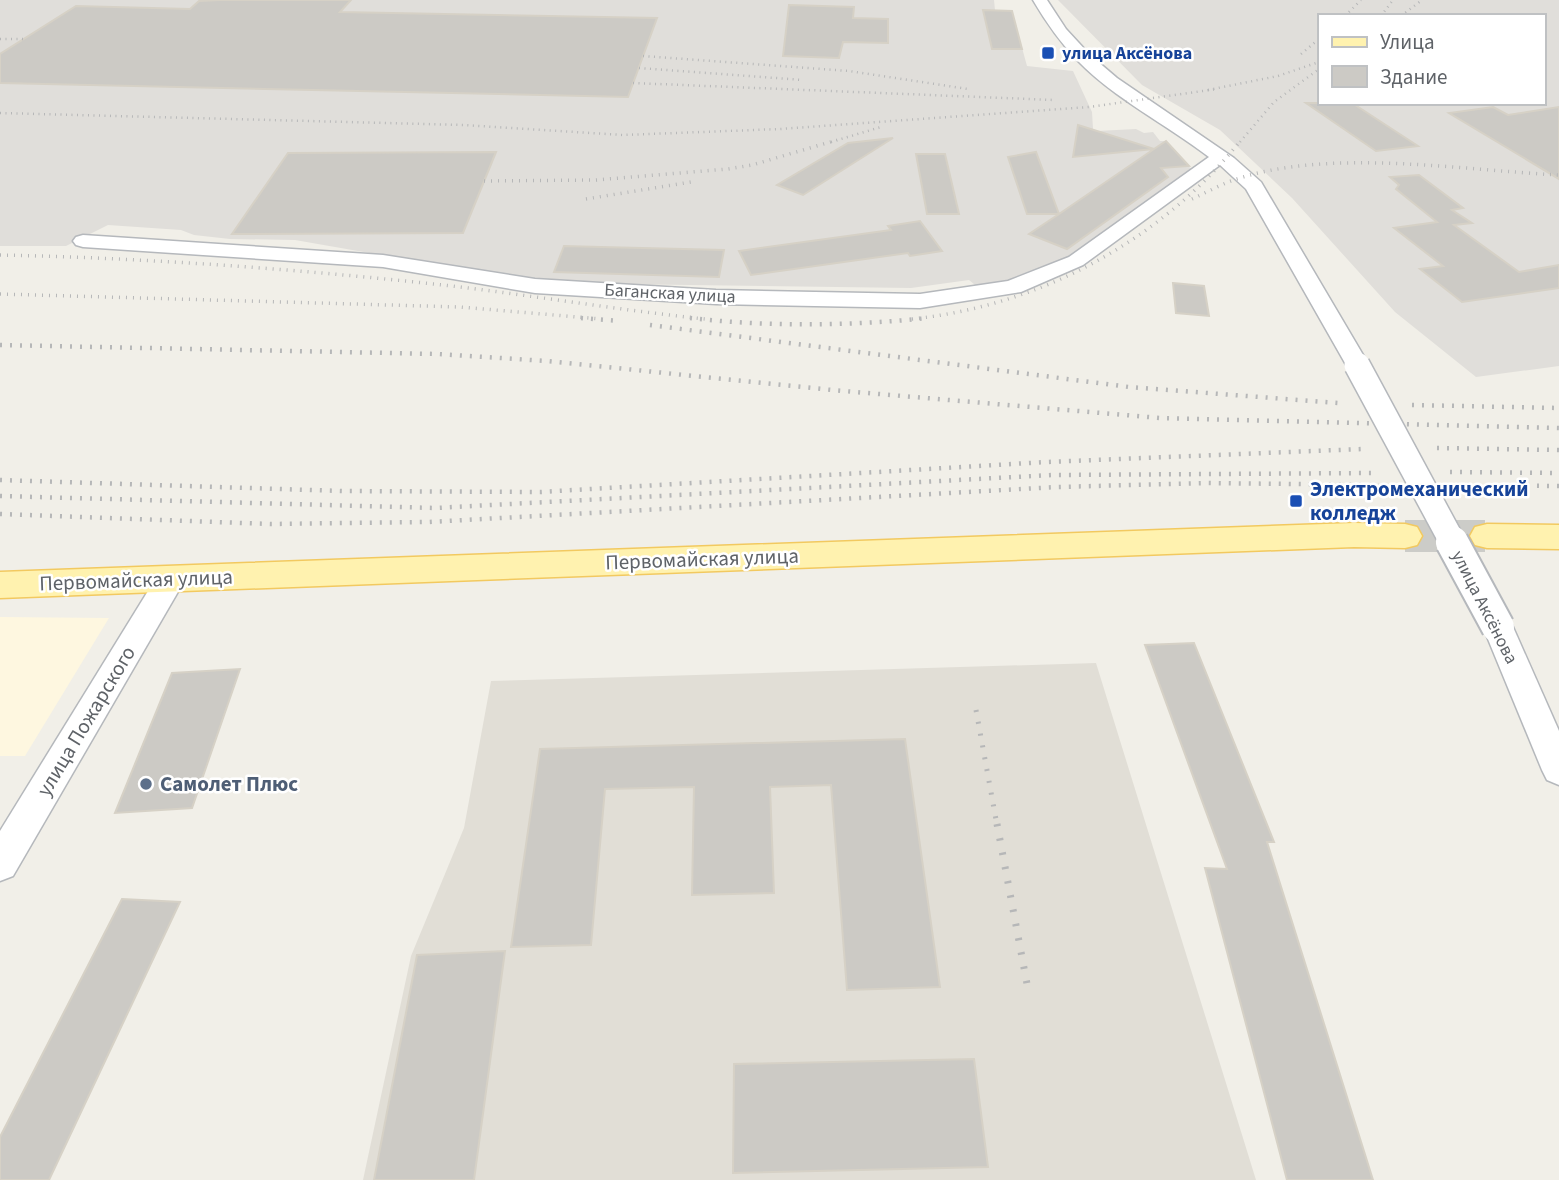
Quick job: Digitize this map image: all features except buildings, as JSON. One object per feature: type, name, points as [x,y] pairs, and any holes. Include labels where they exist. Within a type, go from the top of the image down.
[{"type":"main road","name":"Первомайская улица","points":[[0,584],[1343,536],[1405,536]]},
{"type":"main road","points":[[1487,536],[1559,537]]},
{"type":"street","name":"улица Аксёнова","points":[[1040,0],[1061,35],[1097,71],[1137,102],[1220,157],[1254,186],[1357,365],[1499,627],[1559,770]]},
{"type":"street","name":"Баганская улица","points":[[83,240],[383,261],[536,286],[716,297],[920,301],[1013,286],[1065,266],[1100,246],[1220,157]]},
{"type":"street","name":"улица Пожарского","points":[[0,864],[171,578]]},
{"type":"shaded area","points":[[0,0],[994,0],[995,10],[1012,11],[1027,66],[1073,71],[1092,112],[1093,129],[1087,133],[1091,135],[1097,131],[1136,129],[1144,133],[1153,132],[1160,141],[1166,141],[1191,169],[1077,253],[1041,272],[980,289],[969,280],[911,288],[541,283],[295,240],[230,239],[194,235],[181,230],[108,225],[66,246],[0,246]]},
{"type":"shaded area","points":[[1058,0],[1559,0],[1559,366],[1476,377],[1395,312],[1292,198],[1220,130],[1142,85]]},
{"type":"shaded area","points":[[0,617],[109,618],[25,756],[0,756]]},
{"type":"shaded area","points":[[1096,663],[1256,1180],[363,1180],[411,956],[464,828],[491,681]]},
{"type":"tunnel","points":[[1405,536],[1487,536]]},
{"type":"railway","points":[[1347,14],[1361,0]]},
{"type":"railway","points":[[1382,14],[1393,0]]},
{"type":"railway","points":[[1404,14],[1422,0]]},
{"type":"railway","points":[[0,39],[24,39]]},
{"type":"railway","points":[[1301,54],[1318,40]]},
{"type":"railway","points":[[643,56],[849,71],[968,89]]},
{"type":"railway","points":[[1208,90],[1278,76],[1318,62]]},
{"type":"railway","points":[[639,68],[803,80]]},
{"type":"railway","points":[[1240,142],[1274,102],[1318,70]]},
{"type":"railway","points":[[633,83],[1054,100]]},
{"type":"railway","points":[[0,113],[463,125],[623,135],[780,129],[1089,107],[1217,89]]},
{"type":"railway","points":[[831,142],[881,127]]},
{"type":"railway","points":[[484,181],[596,180],[728,169],[752,165],[837,140]]},
{"type":"railway","points":[[912,319],[959,312],[1006,300],[1051,283],[1094,262],[1135,238],[1174,209],[1209,176],[1241,140]]},
{"type":"railway","points":[[1192,199],[1231,181],[1268,171],[1308,165],[1393,163],[1559,175]]},
{"type":"railway","points":[[586,199],[691,182]]},
{"type":"railway","points":[[0,255],[222,265],[333,274],[476,289],[705,319]]},
{"type":"railway","points":[[0,294],[460,307],[601,319]]},
{"type":"railway","points":[[581,318],[619,321]]},
{"type":"railway","points":[[690,318],[809,324],[928,318]]},
{"type":"railway","points":[[650,325],[1129,387],[1338,403]]},
{"type":"railway","points":[[0,345],[438,354],[547,361],[832,390],[1160,418],[1559,428]]},
{"type":"railway","points":[[1412,405],[1559,408]]},
{"type":"railway","points":[[1437,448],[1559,450]]},
{"type":"railway","points":[[0,480],[342,491],[540,492],[1046,462],[1362,449]]},
{"type":"railway","points":[[1450,472],[1559,473]]},
{"type":"railway","points":[[0,496],[435,508],[1052,475],[1373,473]]},
{"type":"railway","points":[[0,514],[270,524],[429,522],[1057,487],[1206,483],[1379,485]]},
{"type":"railway","points":[[1457,485],[1559,486]]},
{"type":"railway","points":[[976,710],[997,825]]},
{"type":"railway","points":[[997,824],[1027,984]]},
{"type":"place","name":"улица Аксёнова","points":[[1048,53]]},
{"type":"place","name":"Электромеханический колледж","points":[[1296,501]]},
{"type":"place","name":"Самолет Плюс","points":[[146,784]]}]
